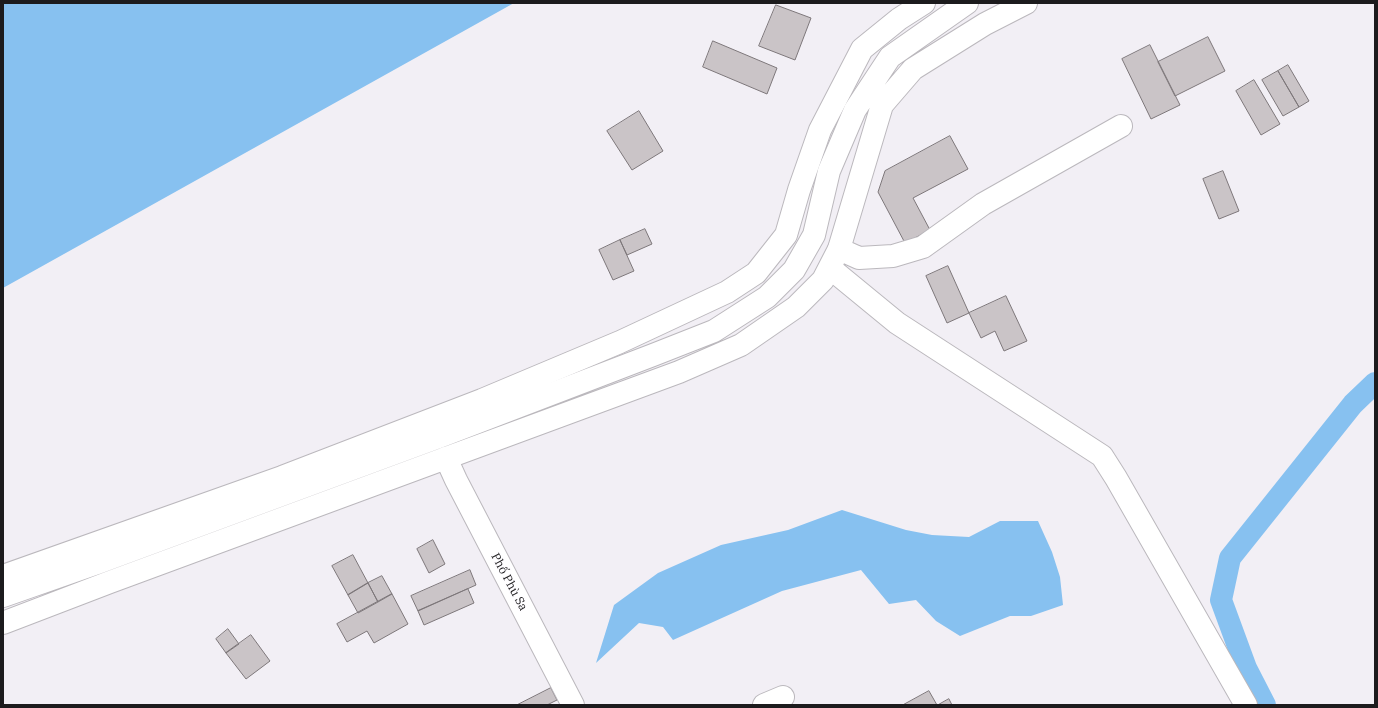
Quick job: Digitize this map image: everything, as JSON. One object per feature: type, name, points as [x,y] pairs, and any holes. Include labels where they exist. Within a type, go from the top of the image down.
[{"type":"main road","points":[[3,576],[282,477],[482,400],[620,342],[727,292],[756,273],[786,235],[799,190],[820,130],[862,50],[900,19],[924,3]]},
{"type":"main road","points":[[3,596],[431,440],[714,331],[768,297],[794,270],[814,235],[828,171],[855,110],[890,57],[967,3]]},
{"type":"main road","points":[[3,624],[679,372],[741,345],[796,307],[824,280],[835,258],[882,105],[913,70],[985,24],[1026,3]]},
{"type":"main road","points":[[835,258],[893,256],[923,247],[983,204],[1121,126]]},
{"type":"main road","points":[[835,258],[897,323],[1102,456],[1246,705]]},
{"type":"main road","name":"Phố Phù Sa","points":[[446,458],[573,705]]},
{"type":"water","points":[[3,3],[514,3],[3,288]]},
{"type":"water","points":[[842,510],[906,530],[932,535],[969,537],[1000,521],[1038,521],[1052,552],[1060,577],[1063,605],[1031,616],[1010,616],[960,636],[936,621],[916,600],[889,604],[861,570],[782,591],[673,640],[663,627],[639,623],[596,663],[614,605],[658,573],[721,545],[788,530]]},
{"type":"building","points":[[776,5],[811,18],[795,60],[759,46]]},
{"type":"building","points":[[1208,37],[1225,71],[1175,96],[1158,62]]},
{"type":"building","points":[[713,41],[777,68],[767,94],[703,67]]},
{"type":"building","points":[[1150,45],[1180,105],[1151,119],[1122,59]]},
{"type":"building","points":[[1288,65],[1309,101],[1299,107],[1278,71]]},
{"type":"building","points":[[1278,71],[1299,107],[1283,116],[1262,80]]},
{"type":"building","points":[[1254,80],[1280,124],[1261,135],[1236,91]]},
{"type":"building","points":[[639,111],[663,151],[632,170],[607,131]]},
{"type":"building","points":[[950,136],[968,169],[913,198],[930,230],[905,243],[878,192],[885,171]]},
{"type":"building","points":[[1223,171],[1239,211],[1219,219],[1203,179]]},
{"type":"building","points":[[645,229],[652,244],[627,255],[620,240]]},
{"type":"building","points":[[620,240],[634,271],[613,280],[599,250]]},
{"type":"building","points":[[948,266],[969,313],[947,323],[926,276]]},
{"type":"building","points":[[1006,296],[1027,341],[1004,351],[995,331],[981,338],[969,313]]},
{"type":"building","points":[[433,540],[445,564],[429,573],[417,549]]},
{"type":"building","points":[[353,555],[368,583],[348,595],[332,566]]},
{"type":"building","points":[[470,570],[476,585],[418,611],[411,596]]},
{"type":"building","points":[[382,576],[392,594],[378,602],[368,583]]},
{"type":"building","points":[[368,583],[378,602],[358,613],[348,595]]},
{"type":"building","points":[[468,589],[474,603],[424,625],[418,611]]},
{"type":"building","points":[[392,594],[408,624],[374,643],[367,631],[347,642],[337,624]]},
{"type":"building","points":[[228,629],[239,644],[226,653],[216,639]]},
{"type":"building","points":[[251,635],[270,661],[246,679],[226,653]]},
{"type":"building","points":[[551,688],[557,700],[547,705],[517,705]]},
{"type":"building","points":[[929,691],[937,705],[903,705]]},
{"type":"building","points":[[949,699],[952,705],[938,705]]},
{"type":"waterway","points":[[1265,705],[1246,668],[1221,600],[1230,558],[1353,404],[1375,383]]}]
